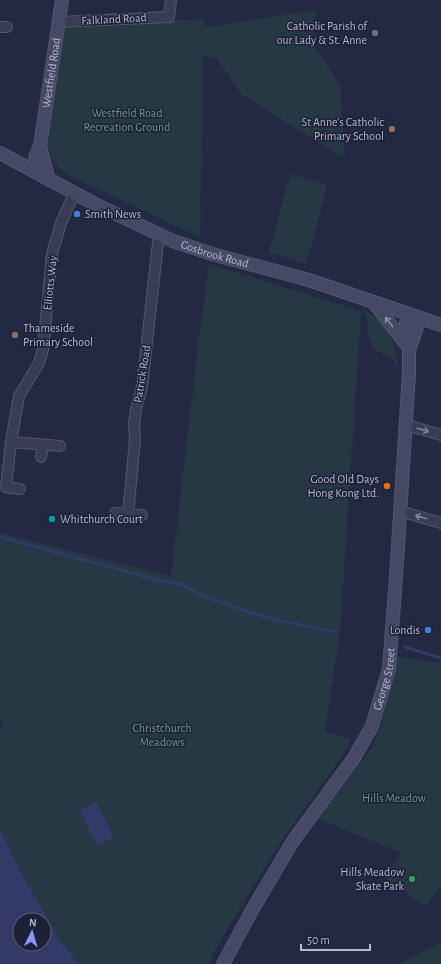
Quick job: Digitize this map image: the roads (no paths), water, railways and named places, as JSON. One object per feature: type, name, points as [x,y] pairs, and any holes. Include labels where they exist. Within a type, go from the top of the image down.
[{"type":"main road","name":"Westfield Road","points":[[33,171],[36,155],[40,146],[62,0]]},
{"type":"main road","name":"Westfield Road","points":[[40,146],[49,180]]},
{"type":"main road","name":"Gosbrook Road","points":[[0,153],[74,194],[173,240],[212,254],[302,278],[441,326]]},
{"type":"main road","points":[[373,302],[407,347]]},
{"type":"main road","name":"George Street","points":[[223,964],[251,912],[293,841],[354,758],[372,726],[388,669],[396,577],[406,425],[407,347],[404,332],[408,314]]},
{"type":"main road","name":"George Street","points":[[407,347],[420,318]]},
{"type":"street","name":"Falkland Road","points":[[59,22],[169,16],[171,0]]},
{"type":"street","name":"Elliotts Way","points":[[20,489],[3,487],[19,396],[39,363],[43,349],[52,254],[61,223],[74,194]]},
{"type":"street","name":"Patrick Road","points":[[128,514],[135,440],[134,424],[142,387],[159,234]]},
{"type":"street","points":[[406,425],[441,435]]},
{"type":"street","points":[[11,442],[60,446]]},
{"type":"street","points":[[41,457],[43,445]]},
{"type":"street","points":[[400,511],[441,523]]},
{"type":"street","points":[[115,512],[142,515]]},
{"type":"water","points":[[96,802],[114,837],[97,846],[80,811]]},
{"type":"water","points":[[0,829],[21,872],[44,912],[12,912],[12,952],[52,952],[52,926],[59,940],[79,964],[0,964]]},
{"type":"waterway","points":[[0,537],[161,581],[181,584],[203,596],[249,612],[281,621],[335,632]]},
{"type":"waterway","points":[[405,647],[441,658]]},
{"type":"place","name":"Catholic Parish of our Lady & St. Anne","points":[[375,33]]},
{"type":"place","name":"St Anne's Catholic Primary School","points":[[392,129]]},
{"type":"place","name":"Smith News","points":[[77,214]]},
{"type":"place","name":"Thameside Primary School","points":[[15,335]]},
{"type":"place","name":"Good Old Days Hong Kong Ltd.","points":[[387,486]]},
{"type":"place","name":"Whitchurch Court","points":[[52,519]]},
{"type":"place","name":"Londis","points":[[428,630]]},
{"type":"place","name":"Hills Meadow Skate Park","points":[[412,879]]},
{"type":"park label","name":"Westfield Road Recreation Ground","points":[[127,120]]},
{"type":"park label","name":"Christchurch Meadows","points":[[162,735]]},
{"type":"park label","name":"Hills Meadow","points":[[394,798]]}]
